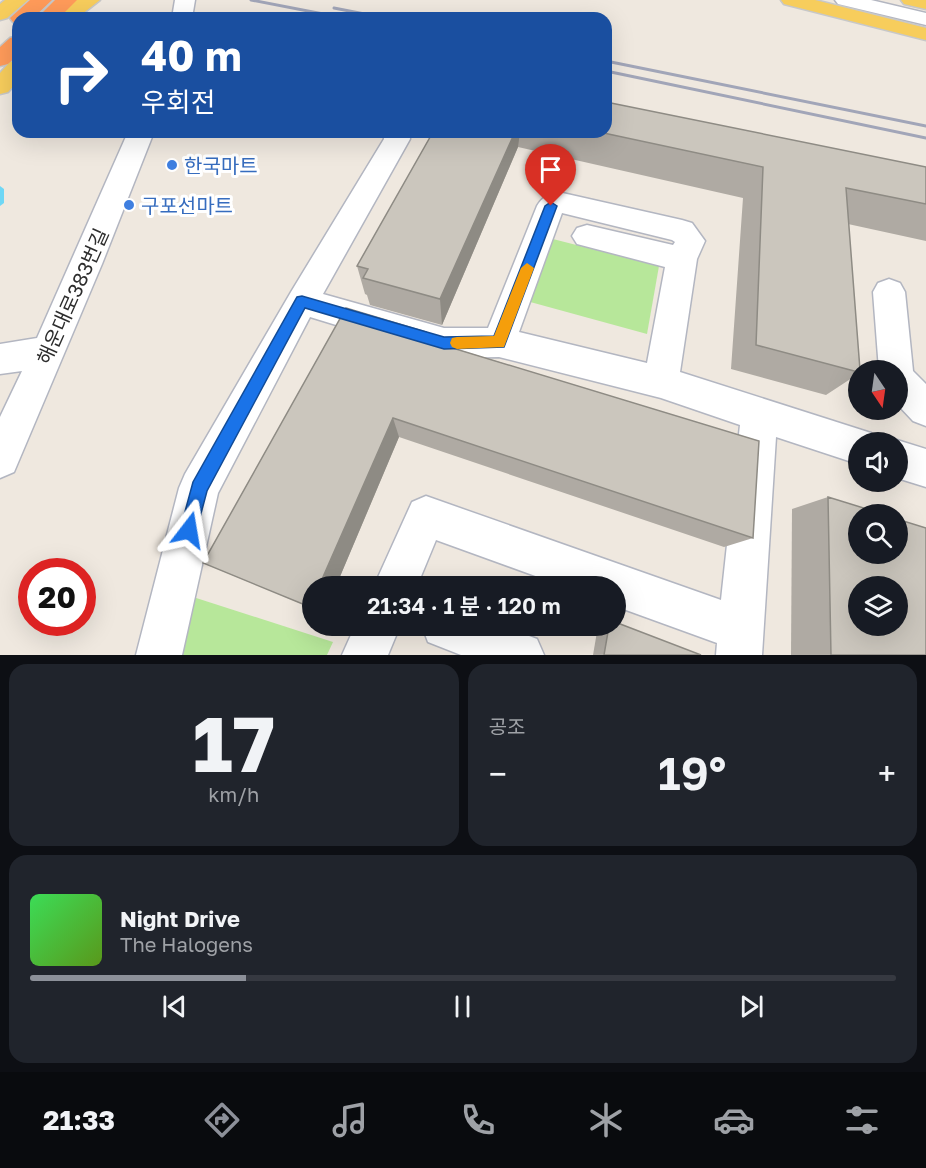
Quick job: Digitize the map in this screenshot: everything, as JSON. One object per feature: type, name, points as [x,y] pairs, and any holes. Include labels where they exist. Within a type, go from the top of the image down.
[{"type":"highway","points":[[27,12],[42,0]]},
{"type":"highway","points":[[54,12],[67,0]]},
{"type":"highway","points":[[0,35],[12,25]]},
{"type":"highway","points":[[0,59],[12,48]]},
{"type":"main road","points":[[0,14],[18,0]]},
{"type":"main road","points":[[69,12],[81,0]]},
{"type":"main road","points":[[72,12],[90,0]]},
{"type":"main road","points":[[791,0],[926,34]]},
{"type":"main road","points":[[911,0],[926,3]]},
{"type":"main road","points":[[882,24],[926,44]]},
{"type":"main road","points":[[0,87],[12,74]]},
{"type":"street","points":[[845,0],[926,18]]},
{"type":"street","name":"해운대로383번길","points":[[0,459],[87,264],[139,138]]},
{"type":"street","points":[[159,655],[199,488],[302,301],[397,138]]},
{"type":"street","points":[[499,342],[551,206],[558,202],[682,231],[690,241],[682,259],[660,382]]},
{"type":"street","points":[[587,236],[682,259]]},
{"type":"street","points":[[889,292],[895,360]]},
{"type":"street","points":[[302,301],[444,343],[499,342],[660,382],[848,443]]},
{"type":"street","points":[[0,359],[47,352]]},
{"type":"street","points":[[908,390],[926,409]]},
{"type":"street","points":[[626,596],[740,642],[759,414]]},
{"type":"street","points":[[908,462],[926,468]]},
{"type":"street","points":[[399,576],[426,516],[576,576]]},
{"type":"street","points":[[365,655],[374,636]]},
{"type":"street","points":[[471,636],[521,655]]},
{"type":"green space","points":[[545,237],[659,266],[647,334],[523,300]]},
{"type":"green space","points":[[190,596],[302,632],[302,636],[314,636],[333,642],[327,655],[179,655]]},
{"type":"building","points":[[612,103],[926,167],[926,204],[846,188],[859,360],[848,360],[848,369],[756,345],[763,167],[612,135]]},
{"type":"building","points":[[430,138],[512,138],[440,299],[363,278],[368,269],[357,266]]},
{"type":"building","points":[[346,308],[426,332],[423,339],[759,441],[753,538],[393,418],[323,576],[302,576],[302,604],[203,563]]},
{"type":"building","points":[[828,497],[851,504],[848,504],[848,564],[908,564],[908,522],[926,528],[926,655],[831,655]]},
{"type":"building","points":[[626,626],[701,655],[604,655],[607,636],[626,636]]},
{"type":"waterway","points":[[0,189],[0,203]]},
{"type":"railway","points":[[251,0],[313,12]]},
{"type":"railway","points":[[334,8],[354,12]]},
{"type":"railway","points":[[612,62],[926,126]]},
{"type":"railway","points":[[612,72],[926,138]]},
{"type":"slow traffic","points":[[457,343],[499,342],[527,268]]},
{"type":"place","name":"한국마트","points":[[172,165]]},
{"type":"place","name":"구포선마트","points":[[129,205]]},
{"type":"route","points":[[189,530],[199,488],[302,301],[444,343],[499,342],[551,206]]}]
